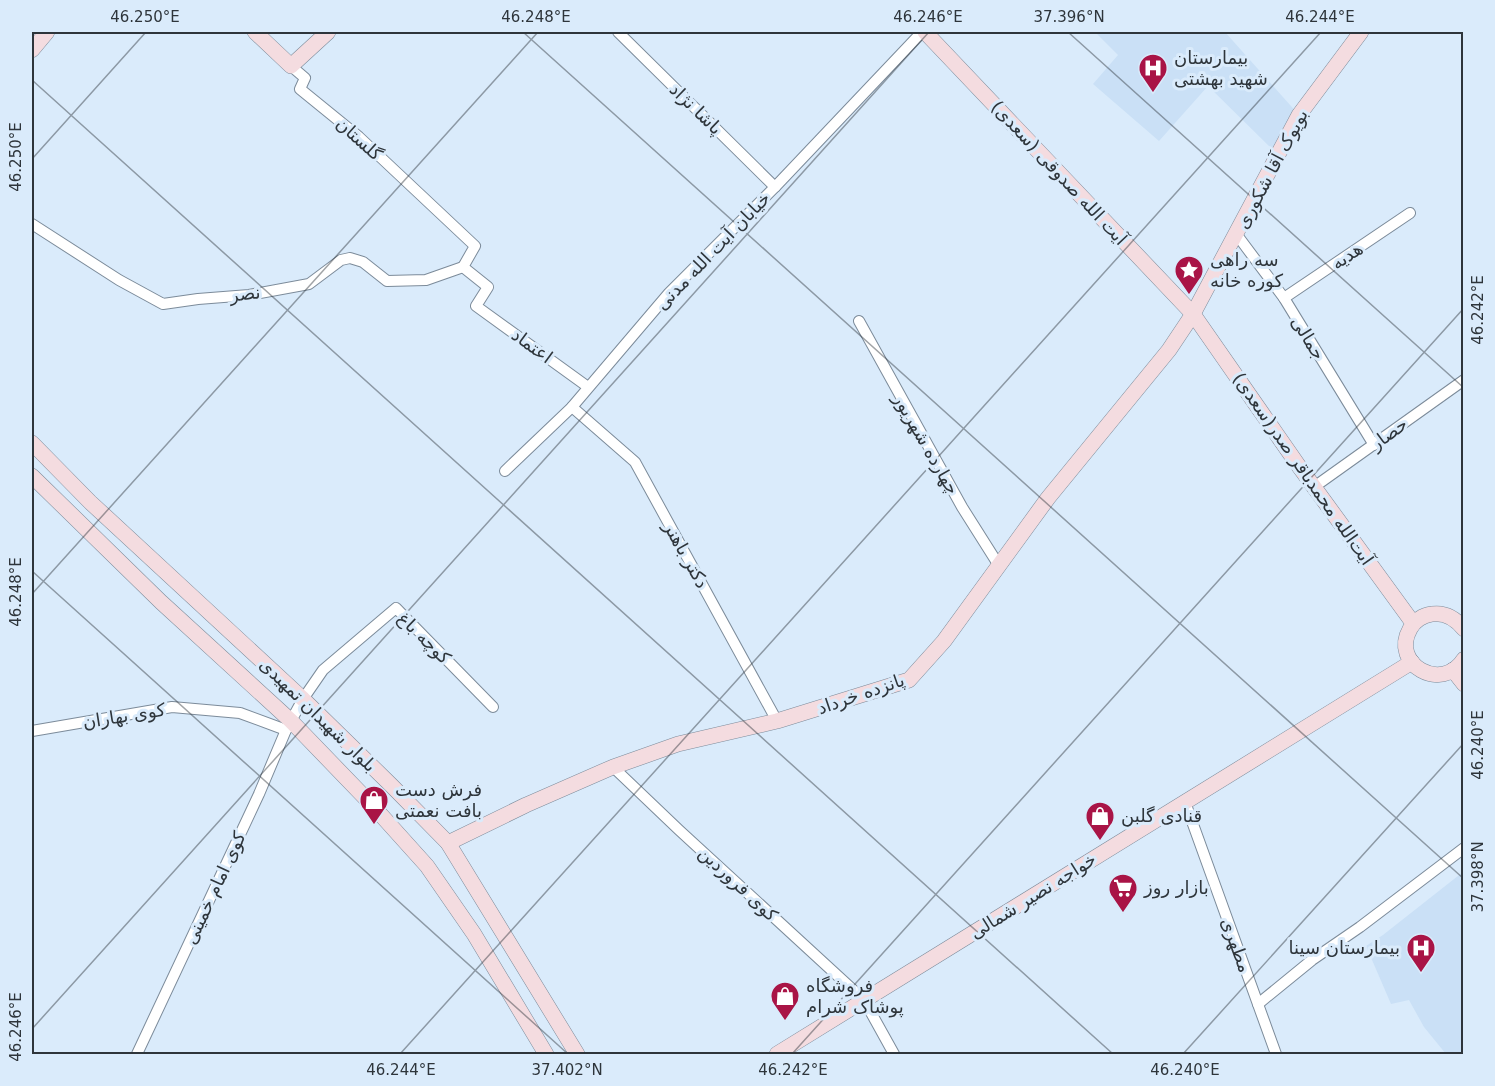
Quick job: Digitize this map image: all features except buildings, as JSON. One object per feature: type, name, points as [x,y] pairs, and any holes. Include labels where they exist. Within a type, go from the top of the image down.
[{"type":"street","points":[[32,50],[47,32]]},
{"type":"street","name":"گلستان","points":[[255,32],[305,78],[300,89],[359,137],[475,246],[463,267]]},
{"type":"street","points":[[291,66],[328,32]]},
{"type":"street","name":"پاشا نژاد","points":[[618,32],[776,187]]},
{"type":"street","name":"خیابان آیت الله مدنی","points":[[506,471],[572,407],[669,293],[776,187],[923,32]]},
{"type":"street","name":"آیت الله صدوقی (سعدی)","points":[[923,32],[1194,314]]},
{"type":"street","name":"بویوک آقا شکوری","points":[[1194,314],[1299,115],[1361,32]]},
{"type":"street","name":"هدیه","points":[[1284,298],[1410,213]]},
{"type":"street","name":"نصر","points":[[32,224],[119,280],[163,304],[198,298],[249,295],[309,284],[341,260],[350,258],[363,262],[387,281],[426,280],[463,267]]},
{"type":"street","name":"جمالی","points":[[1237,235],[1284,298],[1374,445]]},
{"type":"street","name":"اعتماد","points":[[463,267],[488,287],[476,306],[588,387]]},
{"type":"street","name":"آیت‌الله محمدباقر صدر(سعدی)","points":[[1194,314],[1314,487],[1413,623]]},
{"type":"street","name":"پانزده خرداد","points":[[448,843],[526,805],[614,767],[678,744],[777,722],[909,680],[944,641],[1048,498],[1169,350],[1194,314]]},
{"type":"street","name":"چهارده شهریور","points":[[859,321],[962,507],[998,564]]},
{"type":"street","name":"حصار","points":[[1314,487],[1464,380]]},
{"type":"street","name":"دکتر باهنر","points":[[572,407],[635,462],[777,722]]},
{"type":"street","name":"بلوار شهیدان تمهیدی","points":[[32,443],[90,502],[303,699],[448,843],[577,1054]]},
{"type":"street","name":"بلوار شهیدان تمهیدی","points":[[32,476],[289,725],[427,866],[474,933],[546,1054]]},
{"type":"street","name":"کوچه باغ","points":[[303,699],[323,670],[396,608],[493,707]]},
{"type":"street","points":[[1464,629],[1451,617],[1442,614],[1422,617],[1413,623],[1409,630],[1406,647],[1412,662],[1418,669],[1436,675],[1458,665],[1464,684]]},
{"type":"street","name":"خواجه نصیر شمالی","points":[[777,1054],[1412,662]]},
{"type":"street","name":"کوی امام خمینی","points":[[137,1054],[303,699]]},
{"type":"street","name":"کوی بهاران","points":[[32,731],[172,707],[240,713],[289,725]]},
{"type":"street","name":"کوی فروردین","points":[[614,767],[864,1000],[894,1054]]},
{"type":"street","name":"مطهری","points":[[1185,802],[1276,1054]]},
{"type":"street","points":[[1257,1004],[1312,960],[1360,927],[1464,848]]},
{"type":"shaded area","name":"بیمارستان شهید بهشتی","points":[[1095,32],[1225,32],[1299,115],[1274,151],[1208,86],[1159,141],[1093,84],[1118,55]]},
{"type":"shaded area","name":"بیمارستان سینا","points":[[1463,872],[1463,1054],[1446,1054],[1424,1027],[1409,1000],[1391,1004],[1366,946]]},
{"type":"place","name":"بیمارستان شهید بهشتی","points":[[1153,94]]},
{"type":"place","name":"سه راهی کوره خانه","points":[[1189,296]]},
{"type":"place","name":"فرش دست بافت نعمتی","points":[[374,826]]},
{"type":"place","name":"قنادی گلبن","points":[[1100,842]]},
{"type":"place","name":"بازار روز","points":[[1123,914]]},
{"type":"place","name":"بیمارستان سینا","points":[[1421,974]]},
{"type":"place","name":"فروشگاه پوشاک شرام","points":[[785,1022]]}]
